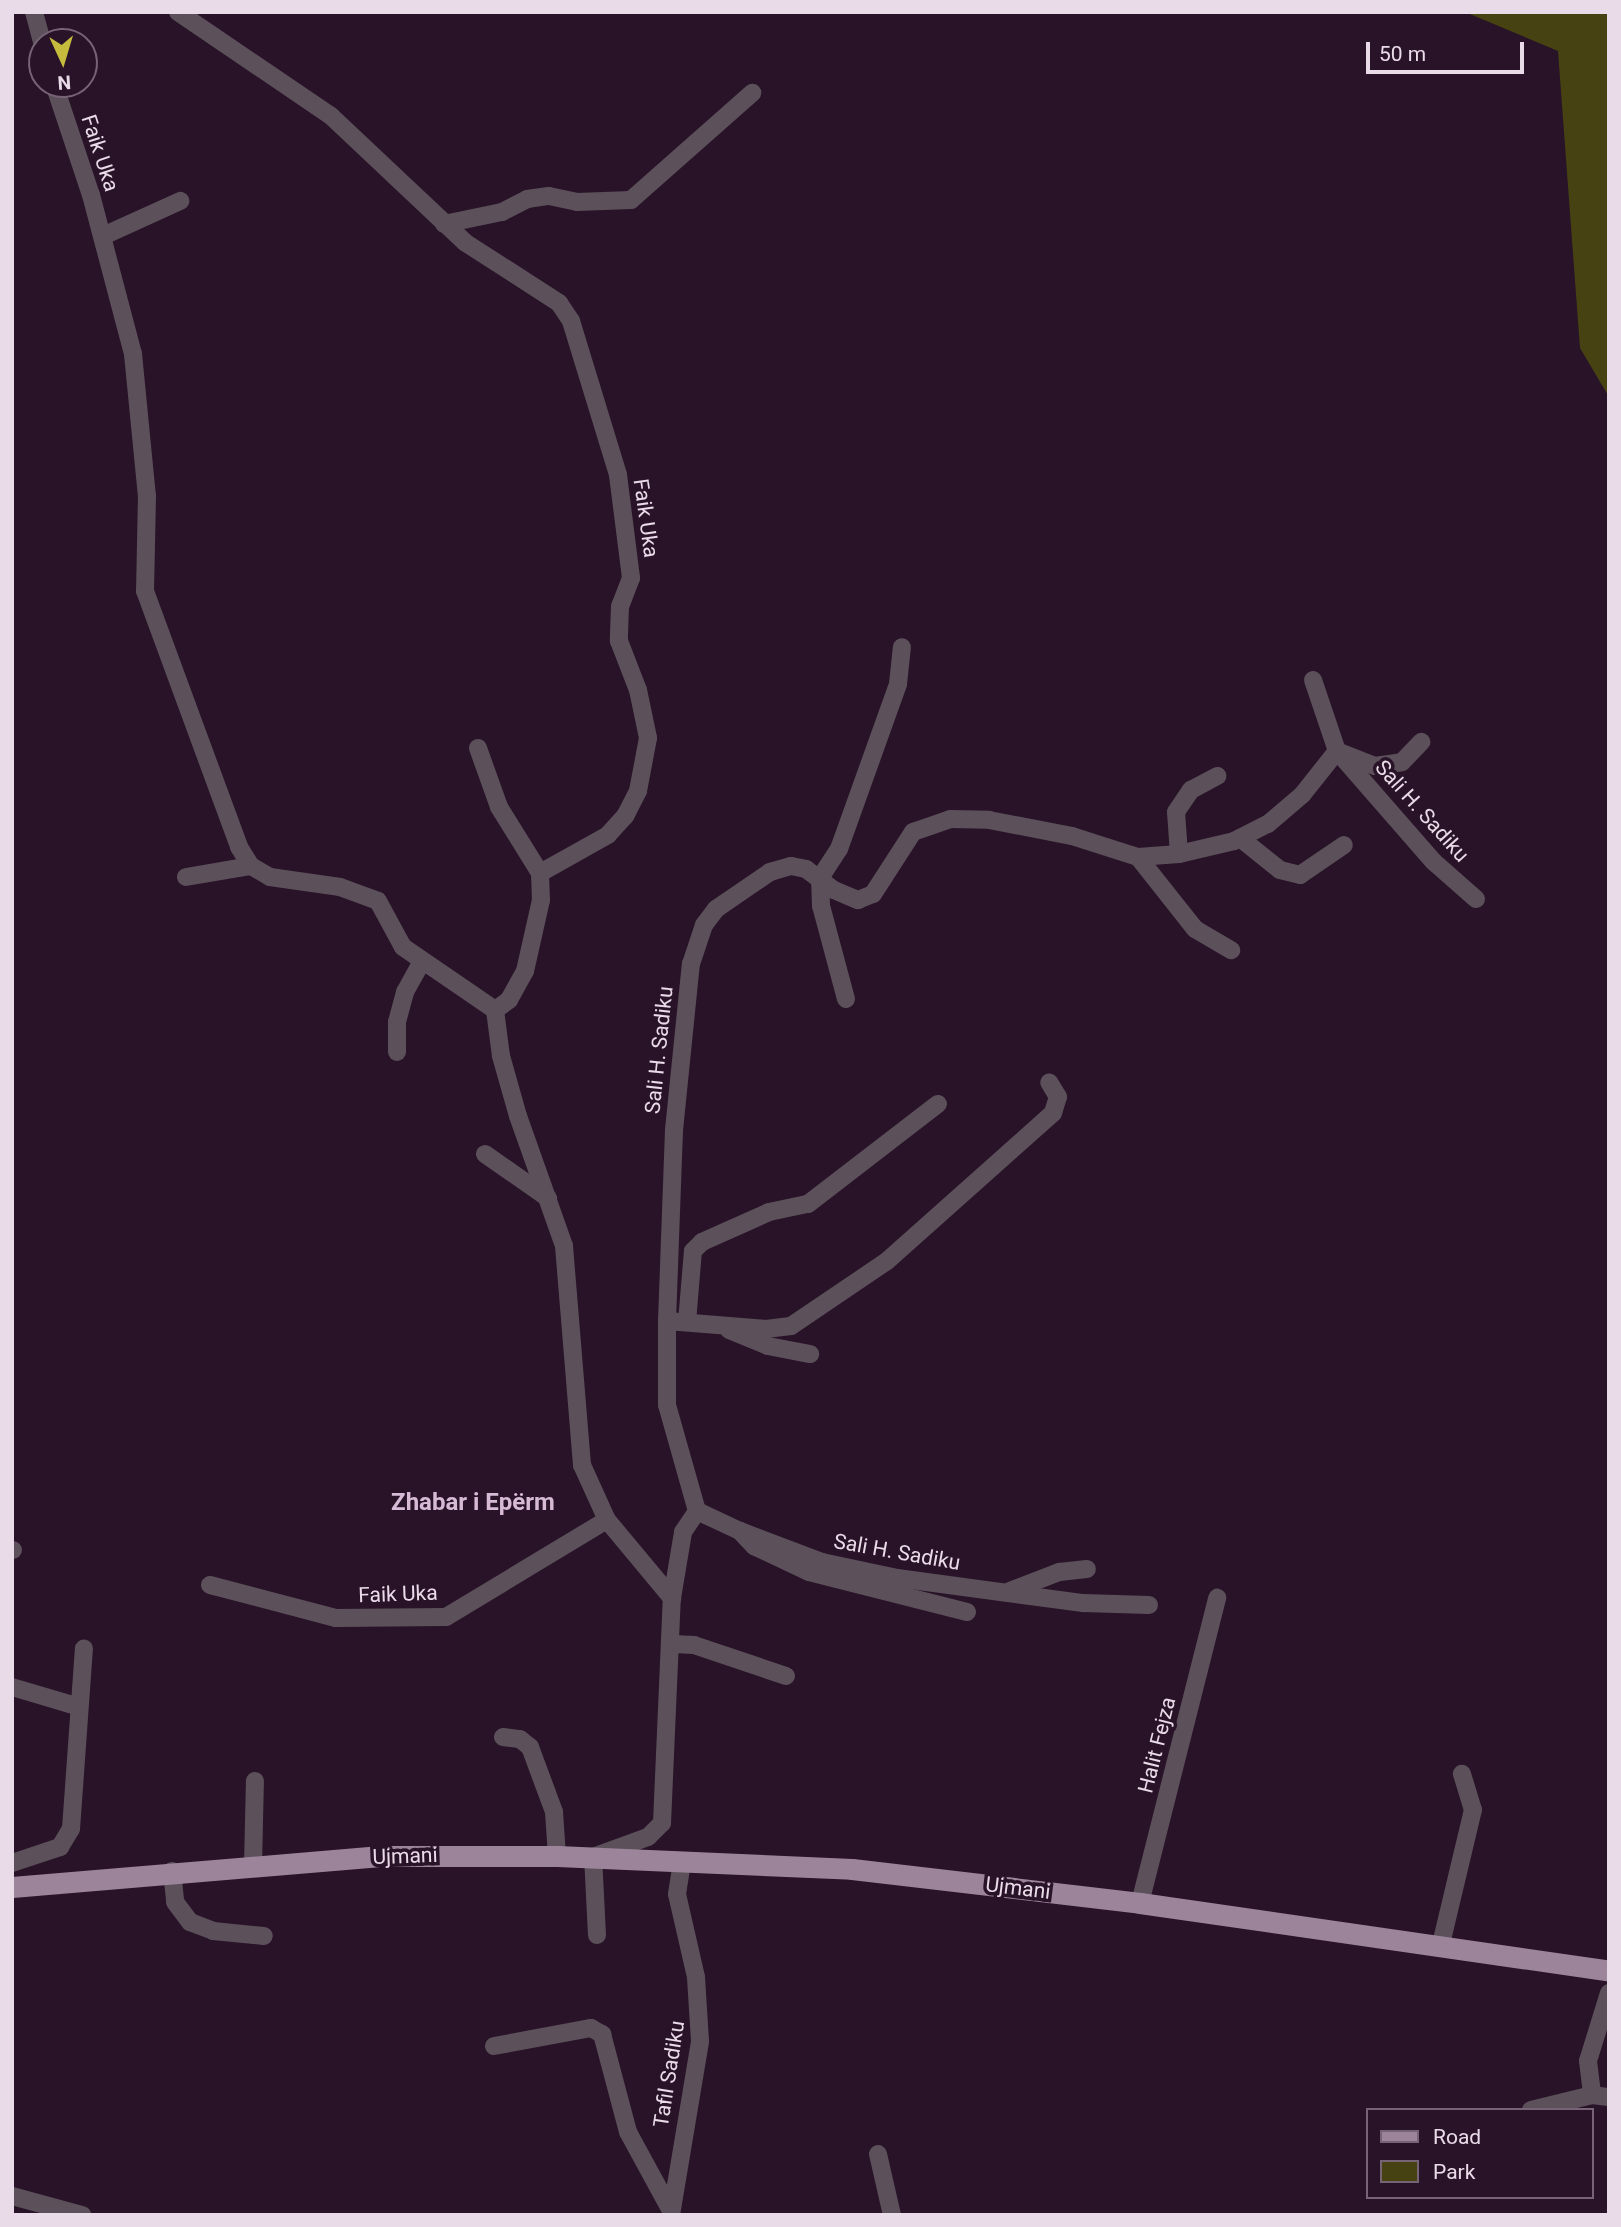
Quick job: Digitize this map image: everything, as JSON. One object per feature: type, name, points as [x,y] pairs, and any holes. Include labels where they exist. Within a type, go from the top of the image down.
[{"type":"main road","name":"Ujmani","points":[[12,1888],[172,1871],[378,1856],[557,1856],[852,1869],[1140,1903],[1441,1944],[1609,1971]]},
{"type":"street","name":"Faik Uka","points":[[178,12],[331,116],[444,224],[483,257],[559,303],[571,321],[618,475],[631,578],[620,606],[619,641],[644,712],[646,764],[625,816],[608,835],[540,873]]},
{"type":"street","points":[[444,224],[502,212],[527,200],[549,196],[577,202],[631,200],[752,93]]},
{"type":"street","name":"Faik Uka","points":[[59,98],[103,236],[141,398],[148,496],[145,591],[239,847],[251,866]]},
{"type":"street","points":[[103,236],[180,201]]},
{"type":"street","points":[[846,999],[821,906],[820,878],[839,849],[898,684],[902,647]]},
{"type":"street","name":"Sali H. Sadiku","points":[[1313,680],[1338,751],[1434,862],[1476,899]]},
{"type":"street","name":"Sali H. Sadiku","points":[[1338,751],[1375,766],[1402,762],[1421,741]]},
{"type":"street","points":[[478,748],[499,807],[540,873],[541,900],[525,971],[509,1000],[495,1010]]},
{"type":"street","name":"Sali H. Sadiku","points":[[1149,1605],[1083,1603],[1010,1591],[923,1582],[821,1562],[740,1531],[697,1511],[667,1405],[667,1321],[674,1130],[696,945],[716,909],[771,872],[791,866],[820,878],[858,900],[873,894],[914,832],[950,819],[989,820],[1072,836],[1138,856],[1179,854],[1240,838],[1268,824],[1303,795],[1338,751]]},
{"type":"street","points":[[1179,854],[1176,811],[1191,790],[1217,776]]},
{"type":"street","points":[[1240,838],[1280,870],[1300,875],[1344,845]]},
{"type":"street","points":[[1138,856],[1195,929],[1231,950]]},
{"type":"street","points":[[187,877],[251,866],[270,877],[340,887],[378,901],[403,947],[421,963],[475,993],[495,1010],[511,1092],[564,1246],[577,1444],[607,1520],[672,1598]]},
{"type":"street","points":[[397,1052],[397,1022],[405,992],[421,963]]},
{"type":"street","points":[[667,1321],[723,1326],[791,1326],[878,1267],[1052,1113],[1058,1097],[1049,1082]]},
{"type":"street","points":[[687,1322],[693,1251],[702,1242],[768,1212],[808,1204],[938,1104]]},
{"type":"street","points":[[485,1153],[548,1198]]},
{"type":"street","points":[[723,1326],[736,1336],[810,1354]]},
{"type":"street","points":[[597,1935],[593,1857],[648,1837],[662,1824],[673,1644],[672,1598],[683,1532],[697,1511]]},
{"type":"street","name":"Faik Uka","points":[[210,1585],[336,1618],[446,1617],[607,1520]]},
{"type":"street","name":"Sali H. Sadiku","points":[[740,1531],[754,1546],[809,1572],[967,1612]]},
{"type":"street","name":"Sali H. Sadiku","points":[[1010,1591],[1059,1572],[1087,1569]]},
{"type":"street","name":"Halit Fejza","points":[[1140,1903],[1217,1598]]},
{"type":"street","points":[[673,1644],[694,1645],[786,1676]]},
{"type":"street","points":[[12,1863],[51,1853],[68,1838],[84,1648]]},
{"type":"street","points":[[12,1687],[79,1707]]},
{"type":"street","points":[[503,1737],[520,1739],[530,1747],[554,1812],[557,1856]]},
{"type":"street","points":[[1441,1944],[1473,1810],[1462,1774]]},
{"type":"street","points":[[253,1866],[255,1781]]},
{"type":"street","name":"Tafil Sadiku","points":[[671,2213],[700,2041],[696,1978],[677,1894],[681,1862]]},
{"type":"street","points":[[172,1871],[175,1902],[190,1922],[213,1931],[264,1936]]},
{"type":"street","points":[[1541,2108],[1600,2096],[1588,2061],[1609,1993]]},
{"type":"street","name":"Tafil Sadiku","points":[[494,2046],[591,2028],[602,2034],[628,2133],[671,2213]]},
{"type":"street","points":[[878,2154],[892,2215]]},
{"type":"street","points":[[12,2196],[82,2215]]},
{"type":"green space","points":[[1465,12],[1609,12],[1609,397],[1580,348],[1558,51]]},
{"type":"district","name":"Zhabar i Epërm","points":[[473,1503]]}]
